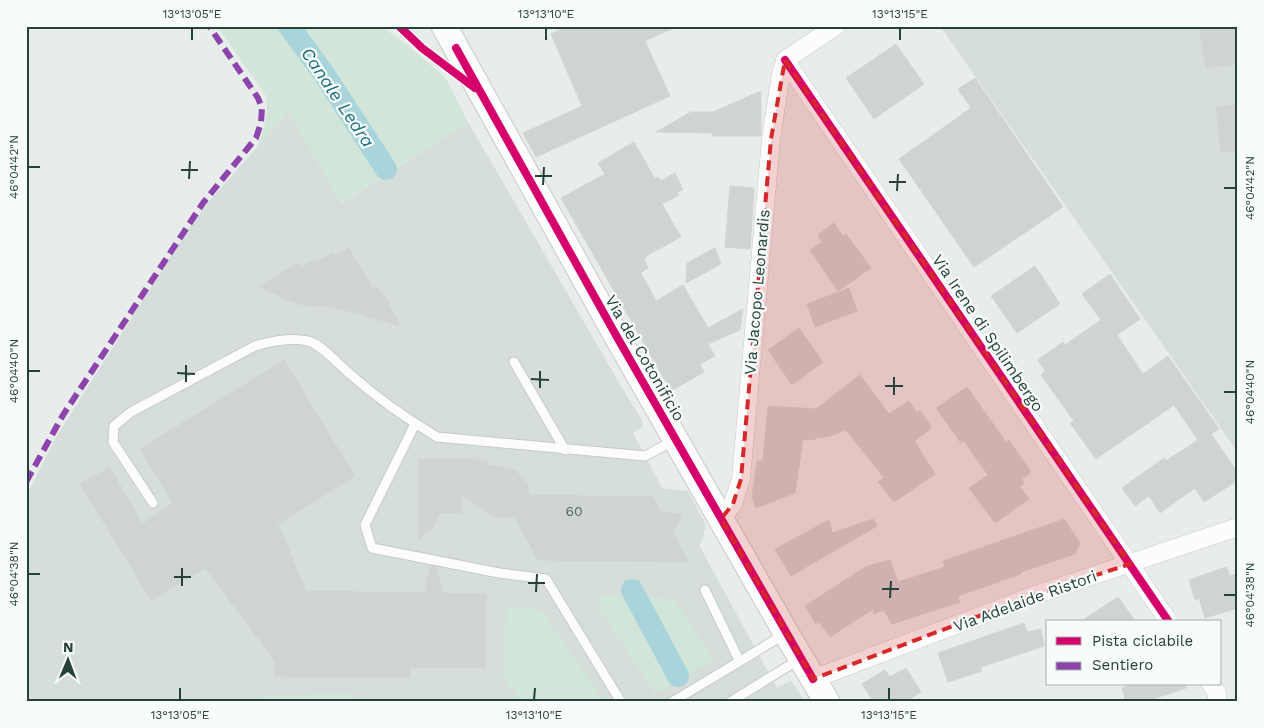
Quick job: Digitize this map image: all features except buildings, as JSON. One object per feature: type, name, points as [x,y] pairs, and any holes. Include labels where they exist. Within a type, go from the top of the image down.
[{"type":"main road","name":"Via del Cotonificio","points":[[443,29],[827,702]]},
{"type":"street","points":[[785,60],[836,26]]},
{"type":"street","name":"Via Jacopo Leonardis","points":[[721,519],[733,504],[741,479],[771,139],[785,60]]},
{"type":"street","name":"Via Irene di Spilimbergo","points":[[785,60],[1168,620]]},
{"type":"street","name":"Via Adelaide Ristori","points":[[813,679],[1032,596],[1238,527]]},
{"type":"street","points":[[1212,686],[1217,693],[1217,702]]},
{"type":"lane","points":[[153,503],[113,442],[114,426],[131,412],[255,346],[291,339],[310,341],[328,354],[350,375],[415,424],[437,438],[645,456],[676,439]]},
{"type":"lane","points":[[514,362],[565,450]]},
{"type":"lane","points":[[415,424],[365,525],[372,548],[491,571],[546,579],[621,702]]},
{"type":"lane","points":[[705,590],[740,660]]},
{"type":"lane","points":[[672,702],[786,633]]},
{"type":"lane","points":[[730,702],[801,658]]},
{"type":"highlighted area","points":[[785,60],[1130,564],[1032,596],[813,679],[721,519],[733,504],[741,479],[771,139]]},
{"type":"shaded area","points":[[940,26],[1238,26],[1238,453]]},
{"type":"shaded area","points":[[288,112],[342,203],[468,122],[641,418],[643,425],[633,433],[662,488],[688,491],[706,525],[700,547],[777,688],[791,680],[805,702],[26,702],[26,497],[56,437],[181,240],[206,205]]},
{"type":"green space","points":[[217,26],[378,26],[396,36],[445,77],[468,122],[341,203],[288,112],[257,147],[265,122],[266,96]]},
{"type":"green space","points":[[601,595],[675,599],[713,660],[655,694],[600,610]]},
{"type":"green space","points":[[506,607],[541,610],[605,702],[522,702],[504,679]]},
{"type":"green space","points":[[350,694],[359,702],[263,702],[257,695]]},
{"type":"waterway","name":"Canale Ledra","points":[[289,26],[324,74],[386,169]]},
{"type":"waterway","name":"Canale Ledra","points":[[632,590],[678,676]]},
{"type":"marked path","points":[[26,482],[63,415],[203,203],[256,138],[261,123],[262,108],[258,98],[209,26]]},
{"type":"cycle path","points":[[399,26],[422,48],[475,88]]},
{"type":"cycle path","points":[[456,48],[617,337],[813,679]]},
{"type":"cycle path","points":[[785,60],[1168,620]]}]
